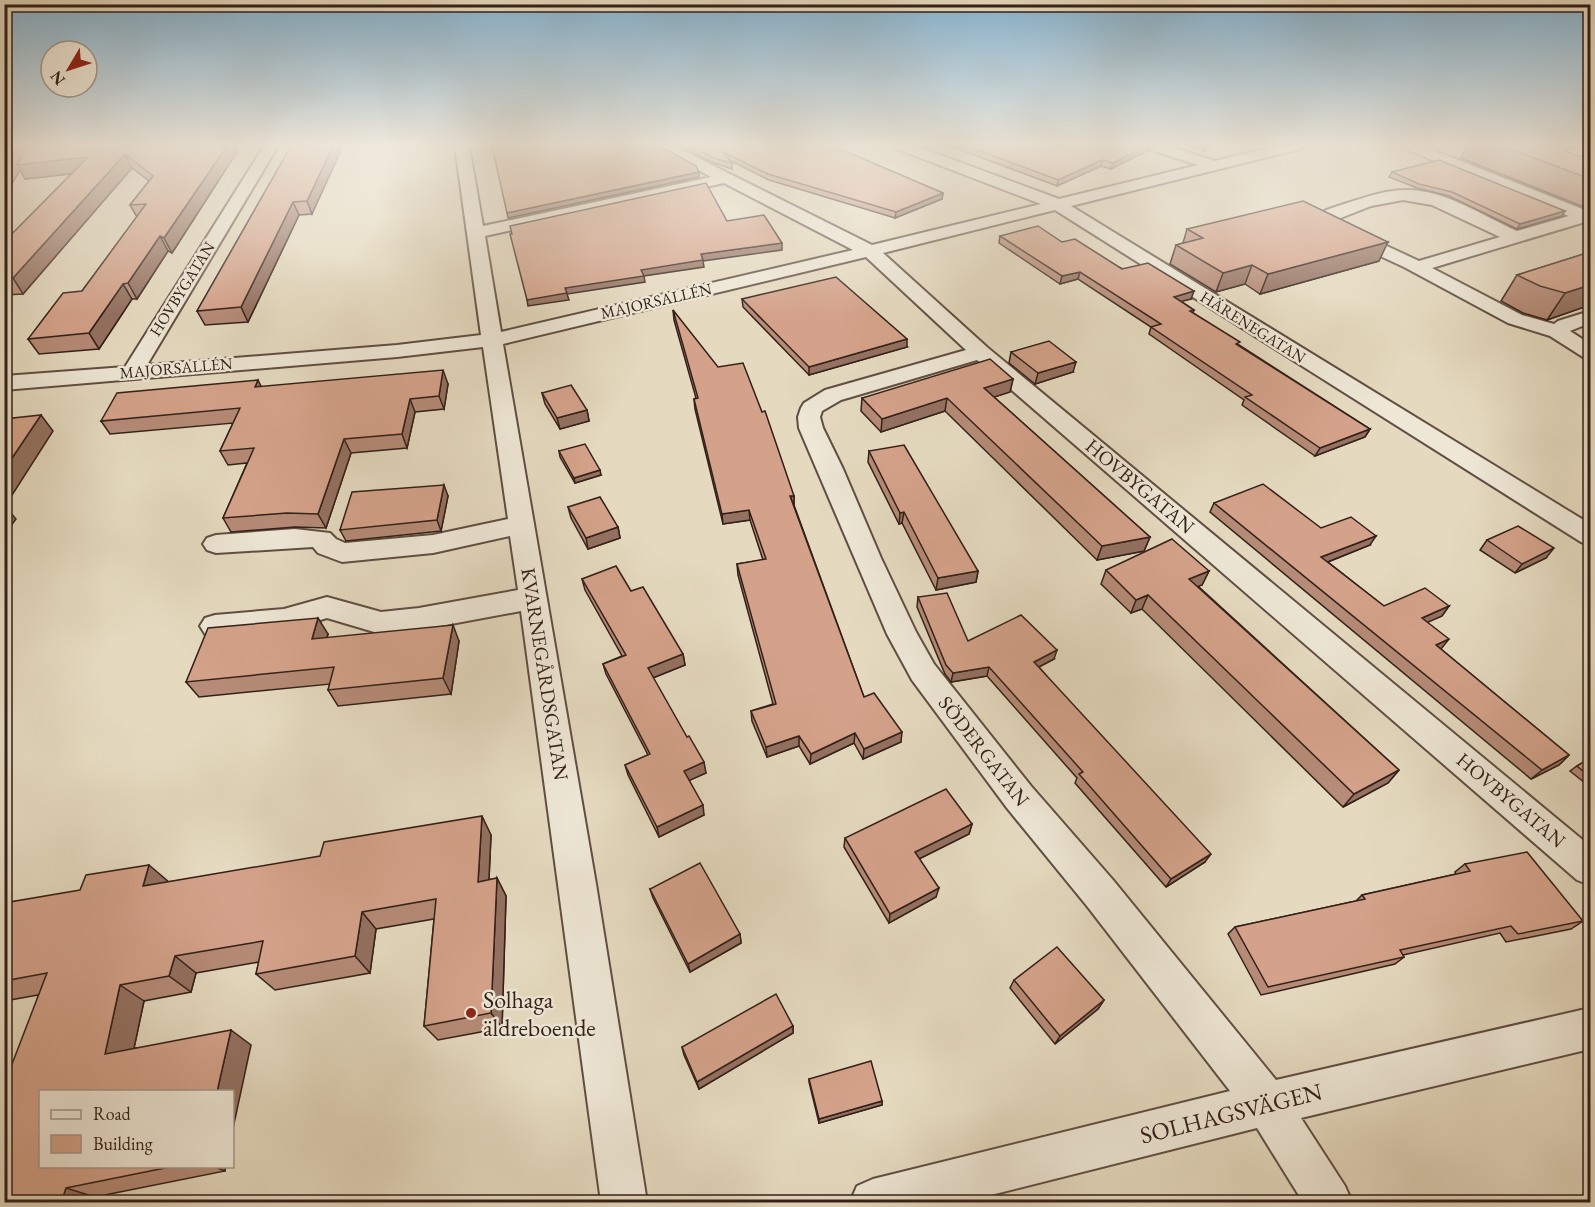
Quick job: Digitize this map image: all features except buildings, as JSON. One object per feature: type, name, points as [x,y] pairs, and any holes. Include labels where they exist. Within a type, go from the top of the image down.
[{"type":"street","name":"HOVBYGATAN","points":[[132,372],[236,202]]},
{"type":"street","name":"KVARNEGÅRDSGATAN","points":[[471,202],[580,896],[624,1203]]},
{"type":"street","points":[[475,232],[613,202]]},
{"type":"street","name":"HOVBYGATAN","points":[[775,202],[870,251],[981,352],[1590,868]]},
{"type":"street","name":"HÄRENEGATAN","points":[[1052,202],[1590,536]]},
{"type":"street","name":"MAJORSALLÉN","points":[[4,383],[386,352],[493,340],[870,251],[1063,202]]},
{"type":"street","points":[[1370,202],[1339,210],[1319,221],[1451,284],[1515,319],[1557,332],[1590,353]]},
{"type":"street","points":[[1437,202],[1516,238]]},
{"type":"street","points":[[1551,202],[1588,217]]},
{"type":"street","points":[[1412,266],[1418,267],[1588,217]]},
{"type":"street","points":[[1557,332],[1565,326],[1590,317]]},
{"type":"street","name":"SÖDERGATAN","points":[[981,352],[833,395],[812,408],[809,417],[811,428],[831,469],[867,558],[902,634],[923,672],[1012,789],[1100,893],[1267,1104],[1329,1203]]},
{"type":"street","points":[[216,544],[242,544],[307,537],[321,539],[327,546],[342,553],[433,544],[520,525]]},
{"type":"street","points":[[215,626],[284,620],[327,607],[381,623],[419,619],[532,598]]},
{"type":"street","name":"SOLHAGSVÄGEN","points":[[873,1203],[1267,1104],[1590,1029]]},
{"type":"place","name":"Solhaga äldreboende","points":[[471,1013]]}]
